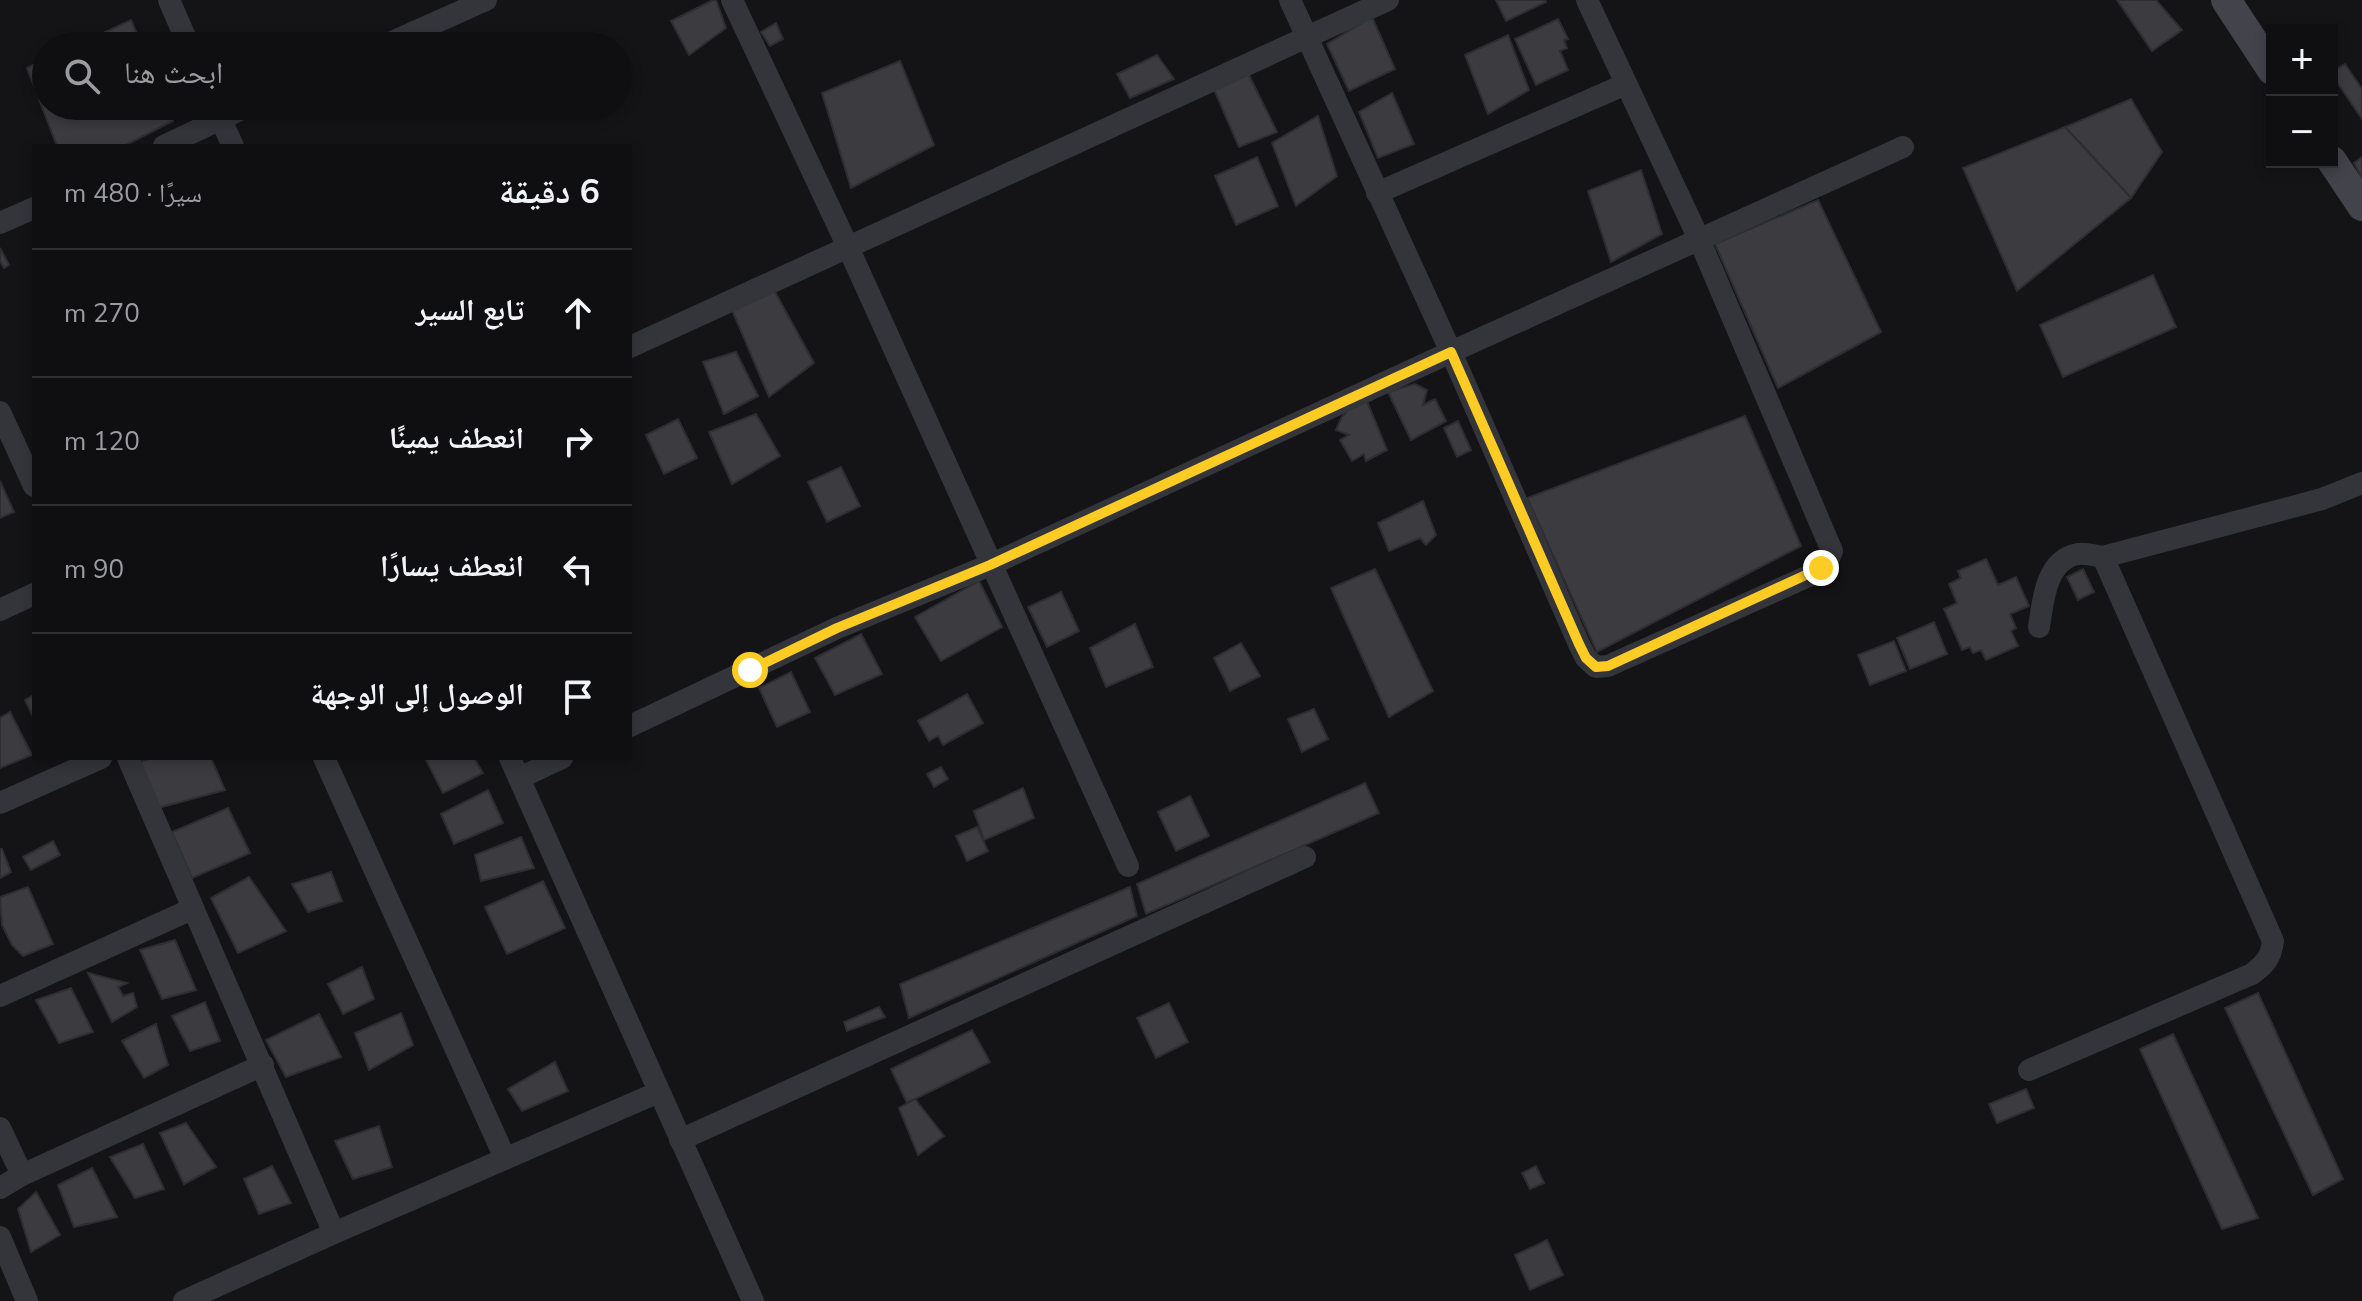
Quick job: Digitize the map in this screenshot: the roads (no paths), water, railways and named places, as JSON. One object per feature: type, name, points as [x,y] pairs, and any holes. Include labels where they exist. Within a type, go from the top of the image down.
[{"type":"street","points":[[169,0],[183,32]]},
{"type":"street","points":[[414,32],[486,0]]},
{"type":"street","points":[[732,0],[848,247],[1128,866]]},
{"type":"street","points":[[1290,0],[1451,352],[1579,644],[1586,658],[1596,667],[1608,666],[1813,574],[1828,561],[1832,551],[1699,239],[1587,0]]},
{"type":"street","points":[[632,346],[1388,0]]},
{"type":"street","points":[[2226,0],[2266,61]]},
{"type":"street","points":[[1377,193],[1626,84]]},
{"type":"street","points":[[167,144],[205,120]]},
{"type":"street","points":[[221,120],[232,144]]},
{"type":"street","points":[[632,725],[837,628],[990,565],[1903,147]]},
{"type":"street","points":[[2337,168],[2362,206]]},
{"type":"street","points":[[0,223],[32,209]]},
{"type":"street","points":[[0,412],[32,482]]},
{"type":"street","points":[[2039,627],[2045,587],[2051,575],[2060,565],[2080,553],[2103,557],[2308,503],[2362,483]]},
{"type":"street","points":[[2029,1070],[2252,974],[2266,963],[2272,953],[2273,941],[2103,557]]},
{"type":"street","points":[[0,610],[32,595]]},
{"type":"street","points":[[0,803],[97,760]]},
{"type":"street","points":[[129,760],[334,1233]]},
{"type":"street","points":[[325,760],[505,1158]]},
{"type":"street","points":[[552,760],[514,768],[753,1301]]},
{"type":"street","points":[[680,1140],[1305,857]]},
{"type":"street","points":[[0,996],[192,909]]},
{"type":"street","points":[[0,1188],[22,1175],[263,1065]]},
{"type":"street","points":[[184,1301],[659,1092]]},
{"type":"street","points":[[0,1128],[22,1175]]},
{"type":"street","points":[[0,1237],[27,1301]]}]
